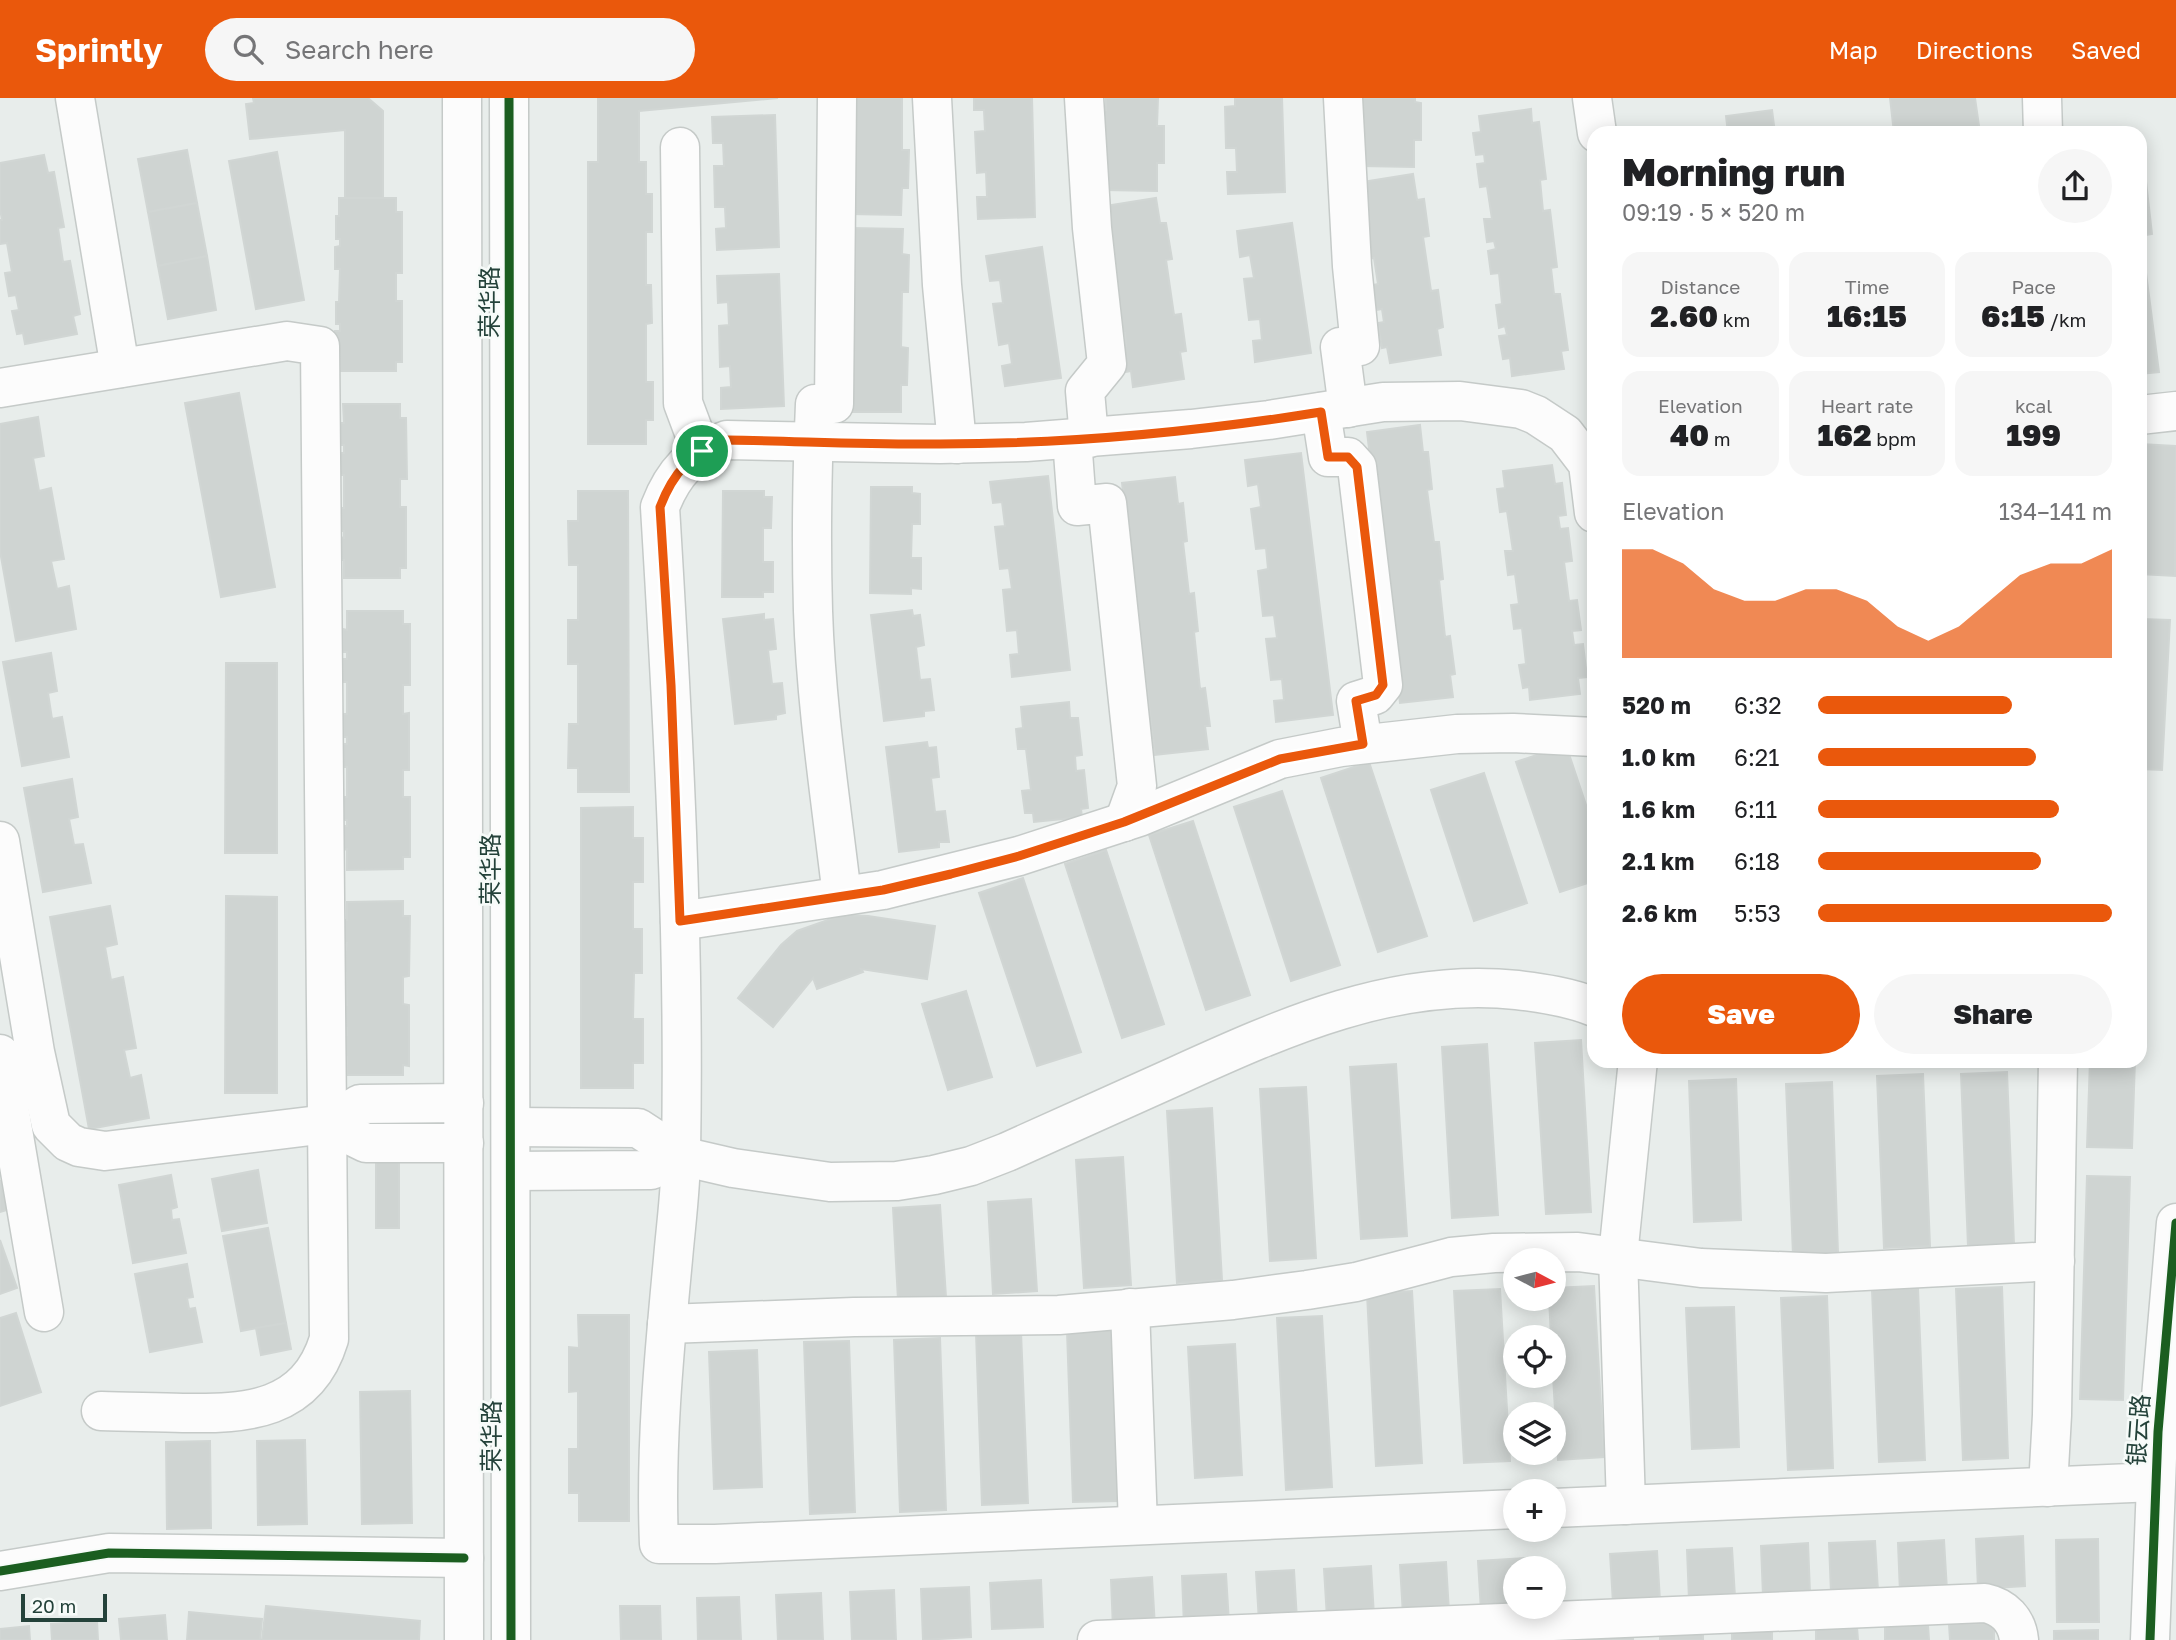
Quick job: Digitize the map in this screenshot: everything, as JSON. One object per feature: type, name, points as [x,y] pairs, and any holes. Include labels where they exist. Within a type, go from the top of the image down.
[{"type":"street","points":[[75,98],[120,368]]},
{"type":"street","name":"荣华路","points":[[462,98],[464,1640]]},
{"type":"street","name":"荣华路","points":[[509,98],[511,1640]]},
{"type":"street","points":[[837,98],[834,404],[815,404],[811,497],[814,625],[842,896]]},
{"type":"street","points":[[932,98],[942,285],[957,444]]},
{"type":"street","points":[[1084,98],[1093,228],[1107,363],[1085,391],[1077,506],[1107,503],[1137,786],[1124,822]]},
{"type":"street","points":[[1343,98],[1352,266],[1360,346],[1340,347],[1328,457],[1348,457],[1357,467],[1383,685],[1376,695],[1356,701],[1363,744]]},
{"type":"street","points":[[1592,98],[1596,126]]},
{"type":"street","points":[[2042,98],[2043,126]]},
{"type":"street","points":[[680,147],[683,403],[702,451]]},
{"type":"street","points":[[0,388],[287,341],[320,346],[330,1326],[324,1353],[311,1377],[290,1395],[261,1408],[226,1414],[101,1411]]},
{"type":"street","points":[[1503,1511],[715,1544],[659,1544],[658,1435],[681,1156],[680,921],[671,685],[660,507],[667,489],[690,458],[727,440],[957,444],[1080,439],[1191,429],[1383,402],[1460,401],[1521,409],[1536,415],[1565,434],[1587,463]]},
{"type":"street","points":[[2147,414],[2176,411]]},
{"type":"street","points":[[680,921],[883,890],[1019,856],[1124,822],[1280,759],[1363,744],[1457,734],[1513,733],[1587,737]]},
{"type":"street","points":[[0,841],[35,1052],[51,1125],[58,1134],[79,1147],[105,1151],[327,1124],[360,1104],[464,1102]]},
{"type":"street","points":[[511,1128],[638,1128],[681,1156],[733,1168],[863,1184],[922,1177],[971,1166],[1274,1031],[1354,1005],[1429,990],[1464,988],[1530,992],[1587,1005]]},
{"type":"street","points":[[0,1054],[44,1312]]},
{"type":"street","points":[[1626,1505],[1618,1256],[1637,1068]]},
{"type":"street","points":[[2048,1487],[2052,1415],[2058,1068]]},
{"type":"street","points":[[327,1124],[366,1143],[464,1143]]},
{"type":"street","points":[[511,1171],[651,1170],[681,1156]]},
{"type":"street","name":"银云路","points":[[2150,1640],[2155,1482],[2176,1223]]},
{"type":"street","points":[[667,1324],[854,1317],[1059,1314],[1233,1300],[1356,1282],[1461,1256],[1537,1251],[1618,1256],[1701,1268],[1826,1273],[2055,1261]]},
{"type":"street","points":[[1130,1308],[1138,1525]]},
{"type":"street","points":[[1566,1508],[2155,1482]]},
{"type":"street","points":[[0,1571],[109,1553],[464,1558]]},
{"type":"street","points":[[1097,1640],[1551,1630],[1985,1603],[2008,1614],[2013,1620],[2019,1640]]},
{"type":"building","points":[[253,98],[368,98],[383,111],[383,198],[345,198],[345,130],[250,139],[246,104],[254,103]]},
{"type":"building","points":[[598,98],[778,98],[639,111],[639,162],[646,162],[646,194],[652,194],[652,232],[646,232],[646,285],[651,285],[652,323],[646,324],[646,382],[653,382],[653,420],[646,420],[646,444],[588,444],[588,162],[598,162]]},
{"type":"building","points":[[845,98],[902,98],[902,150],[909,150],[908,188],[902,188],[901,215],[850,214]]},
{"type":"building","points":[[974,98],[1032,98],[1035,217],[978,219],[977,197],[987,197],[986,172],[977,173],[975,132],[985,131],[984,110],[974,110]]},
{"type":"building","points":[[1106,98],[1158,98],[1157,126],[1164,126],[1164,163],[1157,163],[1157,191],[1105,190],[1106,135],[1101,135],[1101,110],[1106,110]]},
{"type":"building","points":[[1235,98],[1282,98],[1285,192],[1228,194],[1227,172],[1237,172],[1236,148],[1226,148],[1225,107],[1235,106]]},
{"type":"building","points":[[1357,98],[1415,98],[1415,102],[1421,103],[1421,140],[1414,140],[1414,167],[1362,166],[1363,112],[1357,112]]},
{"type":"building","points":[[1890,98],[1975,98],[1979,126],[1893,126]]},
{"type":"building","points":[[1531,109],[1532,123],[1539,122],[1546,179],[1540,180],[1543,211],[1550,210],[1557,267],[1551,268],[1554,294],[1560,294],[1568,350],[1561,351],[1564,369],[1512,376],[1510,358],[1503,359],[1499,336],[1507,335],[1505,326],[1499,328],[1496,305],[1502,304],[1499,273],[1491,274],[1488,251],[1496,249],[1494,241],[1487,242],[1484,219],[1492,219],[1487,186],[1480,187],[1477,164],[1485,163],[1484,154],[1476,155],[1473,133],[1481,132],[1479,116]]},
{"type":"building","points":[[1772,110],[1774,126],[1727,126],[1726,116]]},
{"type":"building","points":[[775,115],[779,247],[717,250],[716,229],[726,228],[725,207],[715,207],[714,166],[724,166],[723,143],[713,143],[712,117]]},
{"type":"building","points":[[187,150],[197,203],[148,212],[138,159]]},
{"type":"building","points":[[277,152],[304,300],[256,309],[229,161]]},
{"type":"building","points":[[44,155],[48,173],[54,172],[64,227],[58,228],[63,262],[70,261],[80,314],[73,316],[77,334],[25,344],[23,333],[17,334],[12,311],[19,310],[16,295],[9,296],[5,273],[12,272],[7,243],[0,244],[0,163]]},
{"type":"building","points":[[1413,174],[1417,200],[1424,199],[1429,236],[1423,237],[1431,291],[1438,290],[1443,327],[1437,329],[1441,355],[1390,363],[1387,347],[1382,348],[1378,323],[1384,322],[1382,309],[1376,310],[1373,285],[1378,284],[1374,258],[1368,259],[1365,234],[1370,233],[1362,182]]},
{"type":"building","points":[[2147,190],[2152,234],[2147,235]]},
{"type":"building","points":[[339,198],[396,198],[396,212],[402,212],[402,273],[396,273],[396,301],[402,301],[402,362],[396,362],[396,371],[340,371],[340,354],[335,354],[335,331],[340,331],[340,324],[336,324],[336,302],[339,302],[340,269],[335,269],[335,247],[340,246],[340,239],[336,239]]},
{"type":"building","points":[[1156,198],[1160,223],[1166,223],[1172,259],[1166,260],[1174,315],[1181,314],[1186,351],[1180,352],[1184,379],[1133,387],[1131,371],[1125,372],[1121,347],[1126,346],[1125,333],[1119,334],[1115,308],[1121,308],[1105,206]]},
{"type":"building","points":[[197,203],[207,256],[158,266],[148,212]]},
{"type":"building","points":[[1292,223],[1311,353],[1255,362],[1253,341],[1262,340],[1260,319],[1249,320],[1244,279],[1254,278],[1250,255],[1240,257],[1237,231]]},
{"type":"building","points":[[851,228],[903,229],[902,254],[909,255],[908,292],[902,292],[901,347],[908,348],[907,385],[901,385],[901,412],[849,412]]},
{"type":"building","points":[[1042,247],[1061,378],[1005,386],[1002,366],[1012,364],[1009,343],[999,345],[993,304],[1003,303],[1000,280],[990,281],[986,256]]},
{"type":"building","points":[[207,256],[216,310],[168,319],[158,266]]},
{"type":"building","points":[[779,274],[784,406],[721,409],[721,388],[731,387],[730,366],[720,367],[719,326],[729,325],[728,302],[718,303],[717,276]]},
{"type":"building","points":[[2147,281],[2159,372],[2147,373]]},
{"type":"building","points":[[239,393],[275,587],[221,597],[185,403]]},
{"type":"building","points":[[343,404],[400,404],[400,418],[406,418],[407,479],[400,479],[400,507],[406,507],[406,568],[400,568],[400,578],[344,578],[344,560],[340,560],[340,537],[344,538],[344,531],[340,531],[340,508],[344,508],[344,475],[340,475],[339,453],[344,453],[344,445],[340,445],[340,423],[344,423]]},
{"type":"building","points":[[38,417],[44,456],[33,458],[39,491],[51,488],[64,559],[51,561],[57,589],[69,586],[76,629],[16,641],[0,551],[0,424]]},
{"type":"building","points":[[1420,425],[1423,452],[1428,452],[1432,489],[1427,490],[1434,542],[1439,542],[1443,579],[1439,580],[1445,637],[1450,636],[1455,674],[1450,675],[1453,697],[1400,703],[1367,432]]},
{"type":"building","points":[[2147,444],[2176,446],[2175,576],[2147,574]]},
{"type":"building","points":[[1301,453],[1333,715],[1276,722],[1274,701],[1284,700],[1282,679],[1271,680],[1266,639],[1277,638],[1274,615],[1263,616],[1258,571],[1268,569],[1266,548],[1256,549],[1251,509],[1261,507],[1258,484],[1248,486],[1245,460]]},
{"type":"building","points":[[1552,465],[1555,484],[1562,483],[1566,515],[1558,516],[1560,529],[1568,528],[1572,561],[1564,562],[1569,601],[1577,600],[1581,630],[1572,631],[1574,645],[1583,644],[1587,677],[1578,678],[1580,694],[1530,700],[1529,687],[1523,688],[1519,665],[1526,664],[1522,628],[1514,629],[1511,605],[1519,604],[1515,574],[1508,575],[1505,551],[1513,551],[1507,511],[1500,512],[1497,489],[1505,488],[1503,471]]},
{"type":"building","points":[[1048,476],[1070,670],[1012,677],[1010,655],[1019,654],[1017,630],[1007,631],[1003,590],[1012,589],[1009,568],[1000,569],[995,527],[1005,526],[1002,502],[993,503],[990,482]]},
{"type":"building","points":[[1175,477],[1178,504],[1183,503],[1187,541],[1183,542],[1189,594],[1194,593],[1198,631],[1194,632],[1200,689],[1205,688],[1210,726],[1205,726],[1208,749],[1155,755],[1122,483]]},
{"type":"building","points":[[871,487],[912,487],[912,493],[920,494],[920,524],[912,524],[911,558],[921,558],[921,589],[911,588],[911,594],[870,593]]},
{"type":"building","points":[[578,491],[628,491],[629,792],[578,792],[578,768],[568,768],[569,724],[578,724],[578,664],[568,664],[568,620],[578,620],[578,565],[569,565],[568,521],[578,521]]},
{"type":"building","points":[[723,491],[764,491],[764,497],[772,497],[771,528],[763,528],[763,562],[773,562],[773,592],[763,592],[763,597],[722,597]]},
{"type":"building","points":[[912,610],[913,616],[920,615],[924,645],[916,647],[920,680],[930,679],[934,710],[924,711],[924,716],[884,721],[871,615]]},
{"type":"building","points":[[347,611],[403,611],[403,624],[410,624],[410,685],[403,685],[403,714],[409,713],[409,770],[403,770],[403,797],[410,797],[410,857],[403,857],[403,869],[347,870],[347,849],[343,850],[343,826],[347,826],[347,820],[343,820],[343,797],[347,797],[347,767],[343,767],[343,744],[347,744],[347,737],[343,737],[343,714],[347,714],[347,682],[343,682],[343,659],[347,659],[347,652],[343,652],[343,629],[347,630]]},
{"type":"building","points":[[764,614],[764,620],[773,619],[776,649],[768,650],[772,684],[782,683],[785,713],[776,715],[776,719],[735,724],[723,619]]},
{"type":"building","points":[[2147,619],[2170,620],[2162,770],[2147,769]]},
{"type":"building","points":[[51,653],[57,691],[48,693],[52,719],[62,717],[69,757],[22,766],[3,662]]},
{"type":"building","points":[[226,663],[277,663],[277,853],[225,853]]},
{"type":"building","points":[[1069,702],[1070,718],[1078,718],[1082,755],[1075,756],[1076,771],[1084,770],[1088,808],[1081,809],[1082,817],[1034,822],[1033,813],[1025,813],[1022,791],[1031,790],[1026,749],[1018,749],[1016,729],[1023,728],[1021,707]]},
{"type":"building","points":[[927,742],[928,748],[936,747],[939,777],[931,778],[935,812],[945,811],[949,842],[939,842],[939,847],[899,852],[886,747]]},
{"type":"building","points":[[1566,745],[1587,808],[1587,883],[1560,892],[1516,762]]},
{"type":"building","points":[[1369,762],[1427,936],[1378,952],[1321,778]]},
{"type":"building","points":[[1484,773],[1527,903],[1474,921],[1431,790]]},
{"type":"building","points":[[72,779],[78,817],[69,819],[74,845],[83,844],[91,883],[43,892],[24,788]]},
{"type":"building","points":[[1282,791],[1340,965],[1291,981],[1234,807]]},
{"type":"building","points":[[633,807],[633,838],[643,838],[643,882],[633,882],[633,929],[642,929],[642,973],[634,973],[633,1019],[643,1019],[643,1063],[633,1063],[633,1088],[581,1088],[581,808]]},
{"type":"building","points":[[1193,821],[1250,995],[1206,1010],[1149,835]]},
{"type":"building","points":[[1106,850],[1164,1024],[1122,1038],[1065,864]]},
{"type":"building","points":[[1023,878],[1081,1052],[1037,1066],[979,893]]},
{"type":"building","points":[[226,896],[277,897],[277,1093],[225,1093]]},
{"type":"building","points":[[403,901],[403,916],[410,916],[409,976],[403,977],[403,1004],[409,1005],[409,1066],[403,1065],[403,1075],[347,1075],[347,1057],[343,1057],[343,1035],[347,1035],[347,1028],[343,1028],[343,1005],[347,1005],[343,950],[346,950],[347,943],[343,943],[343,920],[347,920],[347,902]]},
{"type":"building","points":[[110,906],[117,944],[105,947],[111,980],[123,977],[136,1048],[124,1050],[130,1078],[141,1075],[149,1118],[89,1129],[50,917]]},
{"type":"building","points":[[842,915],[935,926],[927,979],[861,969],[863,972],[817,989],[813,978],[773,1027],[738,998],[781,945],[797,931]]},
{"type":"building","points":[[966,991],[992,1077],[948,1090],[922,1004]]},
{"type":"building","points":[[1581,1040],[1591,1212],[1546,1214],[1535,1043]]},
{"type":"building","points":[[1487,1044],[1498,1215],[1452,1218],[1442,1047]]},
{"type":"building","points":[[1396,1064],[1407,1236],[1361,1239],[1350,1067]]},
{"type":"building","points":[[2090,1068],[2135,1068],[2132,1148],[2087,1147]]},
{"type":"building","points":[[2007,1072],[2014,1244],[1968,1246],[1961,1074]]},
{"type":"building","points":[[1923,1074],[1930,1246],[1884,1248],[1877,1076]]},
{"type":"building","points":[[1736,1079],[1741,1220],[1694,1222],[1689,1081]]},
{"type":"building","points":[[1832,1082],[1838,1253],[1793,1255],[1786,1084]]},
{"type":"building","points":[[1306,1087],[1316,1258],[1270,1261],[1260,1089]]},
{"type":"building","points":[[1212,1108],[1222,1280],[1177,1283],[1167,1111]]},
{"type":"building","points":[[376,1155],[399,1155],[399,1228],[376,1228]]},
{"type":"building","points":[[1123,1157],[1131,1285],[1084,1288],[1076,1160]]},
{"type":"building","points":[[258,1170],[267,1223],[222,1231],[212,1179]]},
{"type":"building","points":[[171,1175],[177,1207],[171,1209],[172,1220],[179,1219],[186,1253],[133,1263],[119,1185]]},
{"type":"building","points":[[2087,1176],[2130,1177],[2123,1400],[2080,1399]]},
{"type":"building","points":[[0,1180],[10,1209],[0,1212]]},
{"type":"building","points":[[1031,1199],[1037,1291],[993,1294],[988,1202]]},
{"type":"building","points":[[940,1205],[946,1297],[898,1300],[893,1208]]},
{"type":"building","points":[[268,1228],[286,1323],[241,1331],[223,1236]]},
{"type":"building","points":[[0,1240],[17,1288],[0,1294]]},
{"type":"building","points":[[187,1264],[193,1297],[187,1298],[189,1309],[195,1308],[202,1342],[150,1352],[135,1274]]},
{"type":"building","points":[[1594,1286],[1604,1457],[1566,1459],[1566,1402],[1555,1402],[1554,1388],[1566,1388],[1566,1325],[1550,1325],[1550,1311],[1566,1311],[1566,1287]]},
{"type":"building","points":[[2002,1287],[2008,1458],[1963,1460],[1956,1289]]},
{"type":"building","points":[[1918,1288],[1925,1460],[1879,1462],[1872,1290]]},
{"type":"building","points":[[1500,1289],[1503,1388],[1506,1388],[1507,1402],[1503,1402],[1503,1461],[1464,1463],[1454,1291]]},
{"type":"building","points":[[1412,1291],[1422,1463],[1376,1466],[1367,1294]]},
{"type":"building","points":[[1827,1296],[1833,1468],[1788,1470],[1781,1298]]},
{"type":"building","points":[[1734,1307],[1739,1447],[1692,1449],[1686,1308]]},
{"type":"building","points":[[16,1313],[41,1392],[0,1406],[0,1318]]},
{"type":"building","points":[[578,1315],[629,1315],[629,1521],[579,1521],[579,1493],[569,1493],[569,1449],[578,1449],[578,1391],[569,1392],[569,1347],[579,1348]]},
{"type":"building","points":[[1322,1316],[1332,1487],[1286,1490],[1277,1318]]},
{"type":"building","points":[[286,1323],[291,1349],[261,1355],[256,1328]]},
{"type":"building","points":[[1113,1329],[1119,1501],[1073,1502],[1067,1331]]},
{"type":"building","points":[[1021,1332],[1028,1503],[982,1505],[976,1333]]},
{"type":"building","points":[[940,1338],[946,1510],[900,1512],[894,1340]]},
{"type":"building","points":[[849,1341],[855,1512],[810,1514],[804,1342]]},
{"type":"building","points":[[1235,1344],[1242,1475],[1195,1478],[1188,1347]]},
{"type":"building","points":[[757,1350],[762,1487],[714,1489],[709,1352]]},
{"type":"building","points":[[410,1391],[412,1523],[362,1524],[360,1392]]},
{"type":"building","points":[[305,1440],[307,1524],[258,1525],[257,1441]]},
{"type":"building","points":[[210,1441],[211,1528],[167,1529],[166,1442]]},
{"type":"building","points":[[2023,1536],[2025,1586],[1978,1589],[1976,1539]]},
{"type":"building","points":[[2098,1539],[2099,1622],[2057,1622],[2056,1540]]},
{"type":"building","points":[[1944,1540],[1947,1590],[1900,1593],[1898,1543]]},
{"type":"building","points":[[1875,1541],[1878,1591],[1831,1593],[1829,1543]]},
{"type":"building","points":[[1808,1543],[1810,1593],[1763,1596],[1761,1546]]},
{"type":"building","points":[[1732,1548],[1735,1597],[1689,1600],[1687,1550]]},
{"type":"building","points":[[1657,1551],[1660,1601],[1613,1603],[1610,1554]]},
{"type":"building","points":[[1503,1559],[1503,1608],[1481,1611],[1478,1561]]},
{"type":"building","points":[[1446,1562],[1449,1612],[1403,1615],[1400,1565]]},
{"type":"building","points":[[1371,1566],[1374,1616],[1327,1618],[1324,1569]]},
{"type":"building","points":[[1294,1570],[1297,1620],[1259,1622],[1256,1572]]},
{"type":"building","points":[[1226,1574],[1229,1623],[1184,1626],[1182,1576]]},
{"type":"building","points":[[1152,1577],[1155,1627],[1113,1629],[1111,1580]]},
{"type":"building","points":[[1041,1580],[1043,1627],[992,1629],[990,1583]]},
{"type":"building","points":[[969,1587],[971,1637],[923,1640],[921,1589]]},
{"type":"building","points":[[894,1590],[896,1640],[852,1640],[850,1592]]},
{"type":"building","points":[[821,1593],[823,1640],[778,1640],[776,1595]]},
{"type":"building","points":[[739,1597],[741,1640],[698,1640],[697,1598]]},
{"type":"building","points":[[266,1606],[420,1621],[419,1640],[262,1640]]},
{"type":"building","points":[[620,1606],[660,1606],[661,1640],[621,1640]]},
{"type":"building","points":[[189,1612],[262,1619],[260,1640],[187,1640]]},
{"type":"building","points":[[165,1615],[167,1640],[121,1640],[119,1619]]},
{"type":"building","points":[[97,1621],[98,1640],[52,1640],[51,1624]]},
{"type":"building","points":[[1994,1623],[1994,1640],[1950,1640],[1949,1624]]},
{"type":"building","points":[[1928,1625],[1929,1640],[1885,1640],[1885,1626]]},
{"type":"building","points":[[29,1626],[30,1640],[0,1640],[0,1629]]},
{"type":"building","points":[[1857,1627],[1858,1640],[1816,1640],[1816,1629]]},
{"type":"building","points":[[1772,1630],[1772,1640],[1732,1640],[1732,1631]]},
{"type":"building","points":[[2098,1630],[2098,1640],[2054,1640],[2054,1631]]},
{"type":"building","points":[[1703,1632],[1703,1640],[1660,1640],[1660,1634]]},
{"type":"building","points":[[1633,1635],[1633,1640],[1591,1640],[1591,1636]]},
{"type":"cycle path","points":[[509,98],[511,1640]]},
{"type":"cycle path","points":[[2150,1640],[2158,1432],[2176,1223]]},
{"type":"cycle path","points":[[0,1571],[109,1553],[464,1558]]},
{"type":"route","points":[[1321,412],[1328,457],[1348,457],[1357,467],[1383,685],[1376,695],[1356,701],[1363,744],[1280,759],[1139,817],[1079,838],[951,874],[883,890],[680,921],[671,685],[660,507],[677,473],[690,458],[702,451],[727,440],[940,444],[1112,437],[1321,412]]}]
